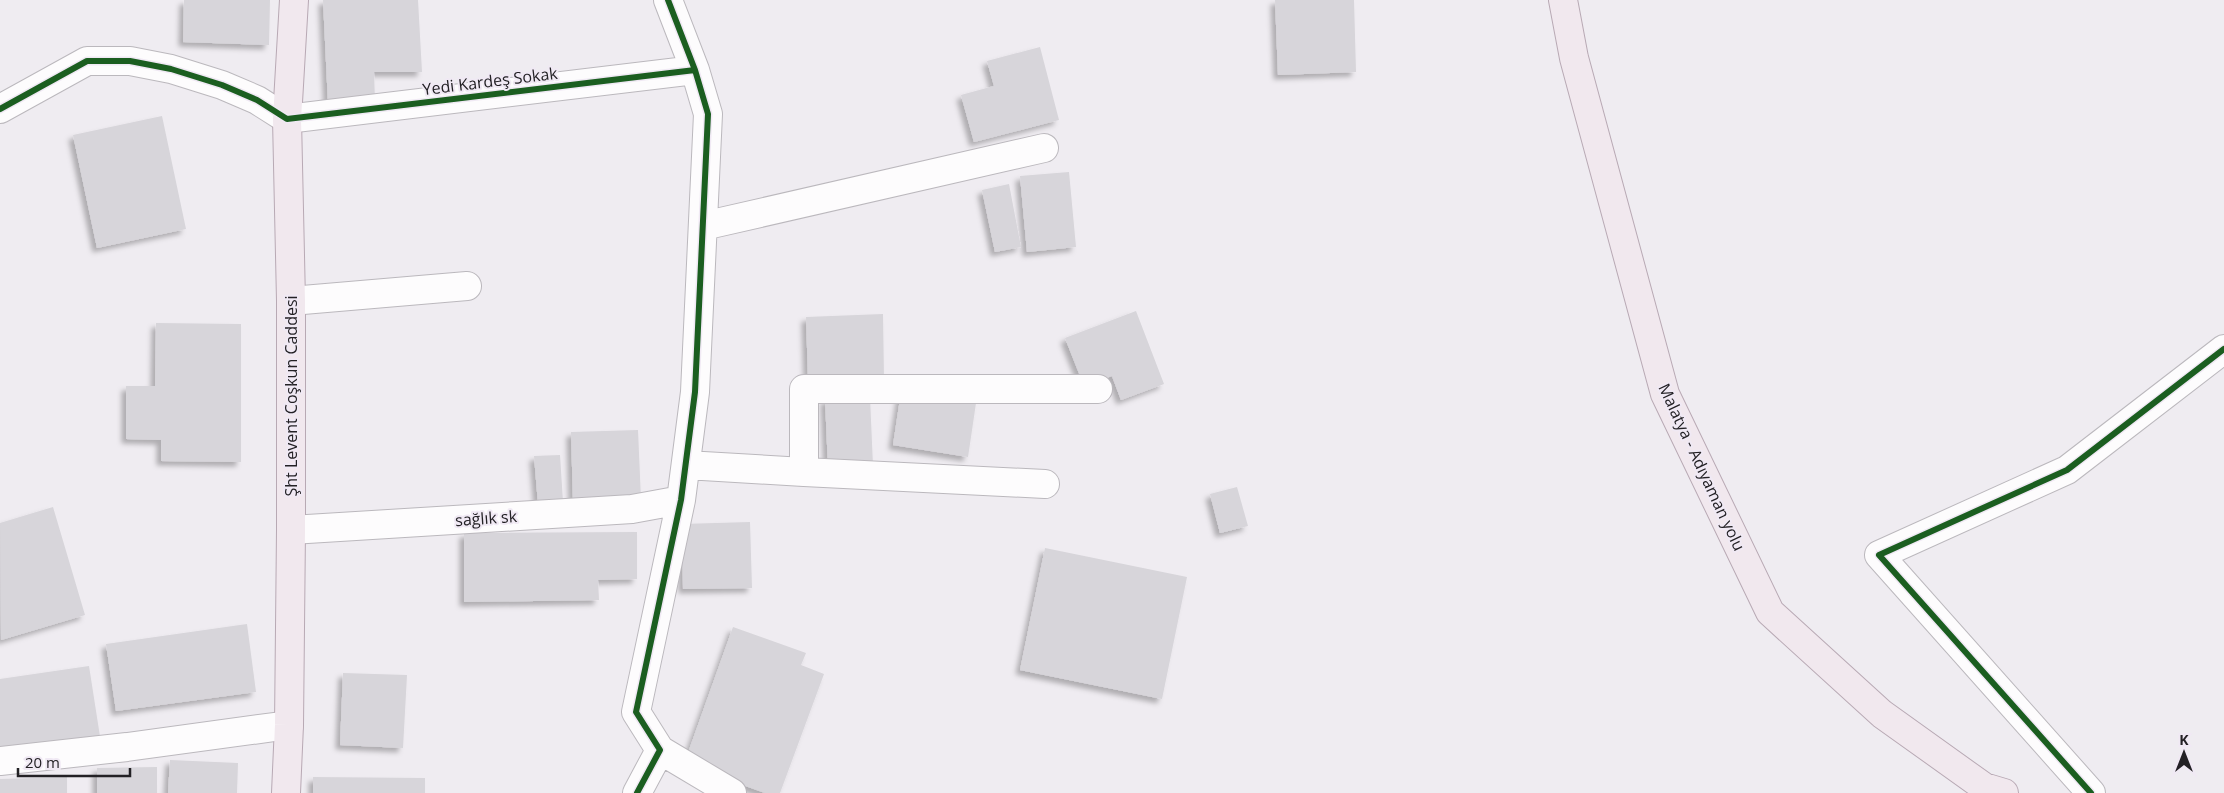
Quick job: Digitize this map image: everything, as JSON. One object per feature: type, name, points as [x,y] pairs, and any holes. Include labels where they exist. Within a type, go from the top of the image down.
[{"type":"main road","name":"Şht Levent Coşkun Caddesi","points":[[286,793],[289,725],[291,530],[291,301],[287,119],[294,0]]},
{"type":"main road","name":"Malatya - Adıyaman yolu","points":[[1564,0],[1574,58],[1665,394],[1770,612],[1882,714],[1984,787],[2004,793]]},
{"type":"street","points":[[668,0],[696,70],[708,114],[703,226],[695,392],[686,465],[681,500],[636,712],[660,750],[732,793]]},
{"type":"street","points":[[0,109],[87,61],[130,61],[171,69],[222,85],[257,100],[287,119]]},
{"type":"street","name":"Yedi Kardeş Sokak","points":[[287,119],[696,70]]},
{"type":"street","points":[[703,226],[1044,148]]},
{"type":"street","points":[[291,301],[468,286]]},
{"type":"street","points":[[2091,793],[1879,556],[2067,470],[2224,349]]},
{"type":"street","points":[[804,472],[804,389],[1098,389]]},
{"type":"street","points":[[686,465],[1045,484]]},
{"type":"street","name":"sağlık sk","points":[[291,530],[632,509],[681,500]]},
{"type":"street","points":[[0,761],[127,747],[289,725]]},
{"type":"street","points":[[637,793],[660,750]]},
{"type":"building","points":[[184,0],[270,0],[269,45],[183,42]]},
{"type":"building","points":[[323,0],[418,0],[422,72],[374,72],[375,102],[328,104]]},
{"type":"building","points":[[1275,0],[1354,0],[1356,72],[1278,75]]},
{"type":"building","points":[[1040,47],[1059,120],[974,142],[961,95],[994,86],[987,61]]},
{"type":"building","points":[[162,116],[186,229],[97,248],[73,135]]},
{"type":"building","points":[[1069,172],[1076,247],[1027,252],[1020,176]]},
{"type":"building","points":[[1009,184],[1021,247],[995,252],[982,190]]},
{"type":"building","points":[[1136,311],[1164,384],[1121,400],[1112,376],[1084,386],[1065,338]]},
{"type":"building","points":[[883,314],[884,379],[808,379],[806,317]]},
{"type":"building","points":[[156,323],[241,324],[241,462],[161,461],[161,440],[126,439],[126,386],[155,386]]},
{"type":"building","points":[[901,392],[976,403],[968,457],[893,445]]},
{"type":"building","points":[[870,397],[873,466],[828,468],[825,399]]},
{"type":"building","points":[[638,430],[641,500],[573,502],[571,432]]},
{"type":"building","points":[[560,455],[563,502],[538,504],[534,456]]},
{"type":"building","points":[[1237,487],[1248,526],[1220,533],[1210,494]]},
{"type":"building","points":[[53,507],[85,615],[1,640],[0,523]]},
{"type":"building","points":[[750,522],[752,588],[683,589],[682,524]]},
{"type":"building","points":[[637,532],[637,579],[598,580],[599,600],[464,602],[464,533]]},
{"type":"building","points":[[1045,548],[1187,577],[1162,699],[1020,670]]},
{"type":"building","points":[[247,624],[256,692],[116,711],[106,644]]},
{"type":"building","points":[[733,627],[806,653],[801,665],[824,674],[780,793],[765,793],[684,764]]},
{"type":"building","points":[[89,666],[101,743],[0,758],[0,679]]},
{"type":"building","points":[[343,673],[407,675],[403,748],[340,745]]},
{"type":"building","points":[[170,760],[238,763],[237,793],[168,793]]},
{"type":"building","points":[[157,767],[157,793],[97,793],[97,768]]},
{"type":"building","points":[[67,777],[67,793],[0,793],[0,779]]},
{"type":"building","points":[[313,777],[425,778],[425,793],[313,793]]},
{"type":"cycle path","points":[[637,793],[660,750],[636,712],[681,500],[695,392],[708,114],[695,70],[668,0]]},
{"type":"cycle path","points":[[0,109],[87,61],[130,61],[171,69],[222,85],[257,100],[287,119],[695,70]]},
{"type":"cycle path","points":[[2091,793],[1879,555],[2067,470],[2224,349]]}]
